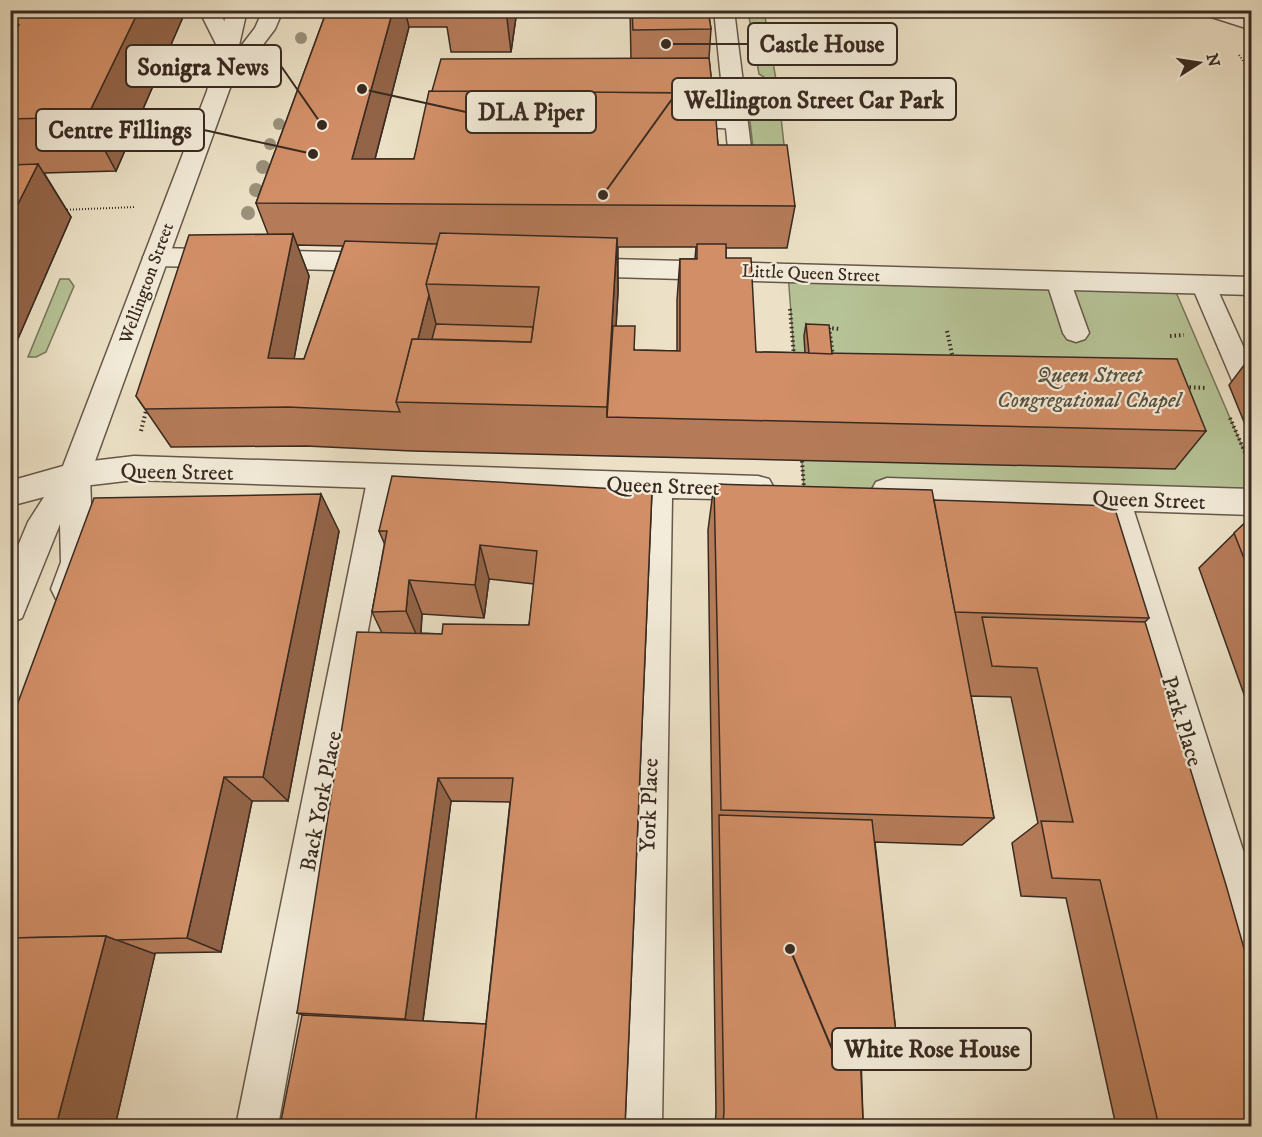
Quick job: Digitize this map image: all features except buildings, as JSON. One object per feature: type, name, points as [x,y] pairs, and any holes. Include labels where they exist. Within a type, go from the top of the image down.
[{"type":"street","points":[[209,10],[227,48]]},
{"type":"street","name":"Wellington Street","points":[[10,608],[44,522],[75,475],[218,91],[237,10]]},
{"type":"street","name":"Wellington Street","points":[[218,91],[265,29],[273,10]]},
{"type":"street","points":[[724,10],[744,188]]},
{"type":"street","points":[[1209,10],[1251,24]]},
{"type":"street","points":[[156,257],[406,262]]},
{"type":"street","name":"Little Queen Street","points":[[548,266],[1251,286]]},
{"type":"street","name":"Queen Street","points":[[10,494],[75,475],[134,468],[657,484],[803,475]]},
{"type":"street","name":"Wellington Street","points":[[57,618],[77,562],[75,475]]},
{"type":"street","name":"York Place","points":[[639,1126],[657,484]]},
{"type":"street","name":"Queen Street","points":[[864,491],[1251,502]]},
{"type":"street","name":"Park Place","points":[[1114,498],[1251,944]]},
{"type":"lane","points":[[734,95],[778,97]]},
{"type":"lane","points":[[710,123],[737,123]]},
{"type":"lane","points":[[1058,280],[1076,333]]},
{"type":"lane","points":[[1203,284],[1247,385]]},
{"type":"lane","name":"Back York Place","points":[[257,1126],[362,649],[382,476]]},
{"type":"path","points":[[57,210],[175,206]]},
{"type":"path","points":[[788,273],[794,367]]},
{"type":"path","points":[[833,359],[829,328],[840,329]]},
{"type":"path","points":[[947,331],[954,362]]},
{"type":"path","points":[[1182,387],[1217,388]]},
{"type":"green space","points":[[748,11],[764,11],[777,85],[759,74]]},
{"type":"green space","points":[[762,103],[780,108],[788,182],[756,173],[749,113]]},
{"type":"green space","name":"Queen Street Congregational Chapel","points":[[788,273],[1169,276],[1251,467],[1251,502],[804,489]]},
{"type":"green space","points":[[60,279],[69,279],[74,286],[46,352],[36,357],[28,357]]},
{"type":"place","name":"Castle House","points":[[666,44]]},
{"type":"place","name":"DLA Piper","points":[[362,89]]},
{"type":"place","name":"Sonigra News","points":[[322,125]]},
{"type":"place","name":"Centre Fillings","points":[[313,154]]},
{"type":"place","name":"Wellington Street Car Park","points":[[603,195]]},
{"type":"place","name":"White Rose House","points":[[790,949]]}]
